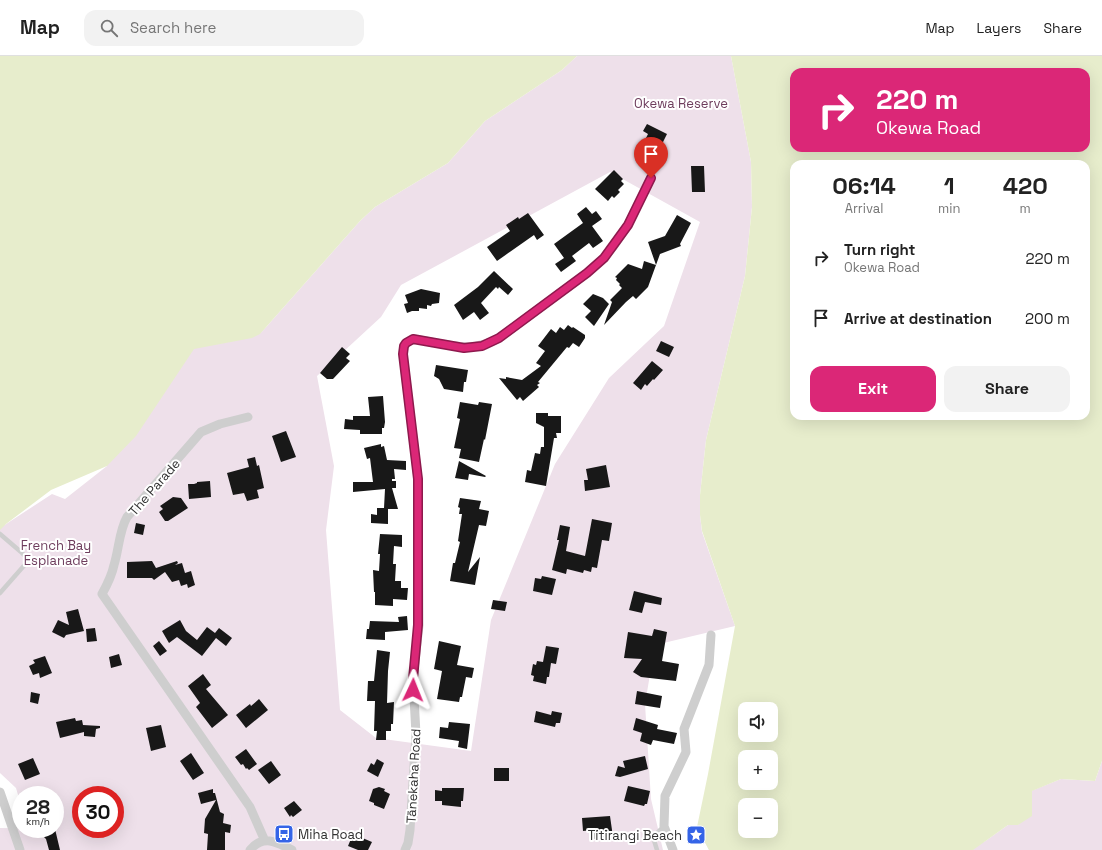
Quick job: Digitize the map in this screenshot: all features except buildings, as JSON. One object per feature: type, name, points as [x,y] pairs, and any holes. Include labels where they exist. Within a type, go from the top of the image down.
[{"type":"street","name":"Tānekaha Road","points":[[405,850],[408,843],[410,830],[416,734],[413,679],[418,625],[418,479],[403,354],[404,346],[413,339],[464,348],[482,346],[499,338],[587,273],[604,258],[628,225],[651,178]]},
{"type":"street","name":"The Parade","points":[[248,417],[220,424],[201,432],[128,517],[122,530],[114,566],[102,594],[250,807],[265,841]]},
{"type":"street","points":[[673,850],[664,826],[665,796],[686,752],[684,729],[709,665],[711,635]]},
{"type":"street","points":[[0,792],[20,850]]},
{"type":"street","points":[[250,850],[259,842],[265,841],[277,842],[292,850]]},
{"type":"lane","points":[[0,534],[29,560],[0,593]]},
{"type":"lane","points":[[657,850],[653,837],[664,826]]},
{"type":"green space","points":[[577,56],[731,56],[751,162],[752,207],[745,276],[706,440],[700,495],[700,515],[702,532],[735,626],[655,645],[645,704],[651,799],[663,850],[0,850],[0,828],[12,828],[12,838],[64,838],[64,786],[14,786],[0,773],[0,528],[52,494],[65,499],[107,466],[0,355],[405,151],[260,334],[360,221],[375,207],[448,163],[485,121],[562,70]],"holes":[[[610,172],[700,222],[664,326],[609,378],[555,464],[491,620],[471,751],[376,738],[340,710],[326,530],[334,466],[317,376],[381,317],[401,285]]]},
{"type":"green space","points":[[1102,761],[1102,850],[709,850],[697,827],[738,789],[778,790],[778,785],[984,842],[1008,825],[1018,825],[1031,791],[1061,779],[1095,781]]},
{"type":"shaded area","points":[[0,56],[577,56],[562,70],[485,121],[448,163],[375,207],[360,221],[260,334],[252,338],[194,349],[136,436],[107,466],[51,490],[0,530]]},
{"type":"shaded area","points":[[731,56],[1102,56],[1102,761],[1095,781],[1061,779],[1032,791],[1032,816],[1018,825],[1008,825],[973,850],[709,850],[697,827],[735,626],[702,531],[700,495],[706,440],[745,276],[752,207],[751,162]]},
{"type":"place","name":"Miha Road","points":[[284,834]]},
{"type":"place","name":"Titirangi Beach","points":[[696,835]]},
{"type":"route","points":[[413,690],[418,625],[418,479],[416,452],[406,384],[403,354],[404,346],[413,339],[464,348],[482,346],[499,338],[587,273],[604,258],[628,225],[651,178]]},
{"type":"park label","name":"Okewa Reserve","points":[[681,103]]},
{"type":"park label","name":"French Bay Esplanade","points":[[56,552]]}]
